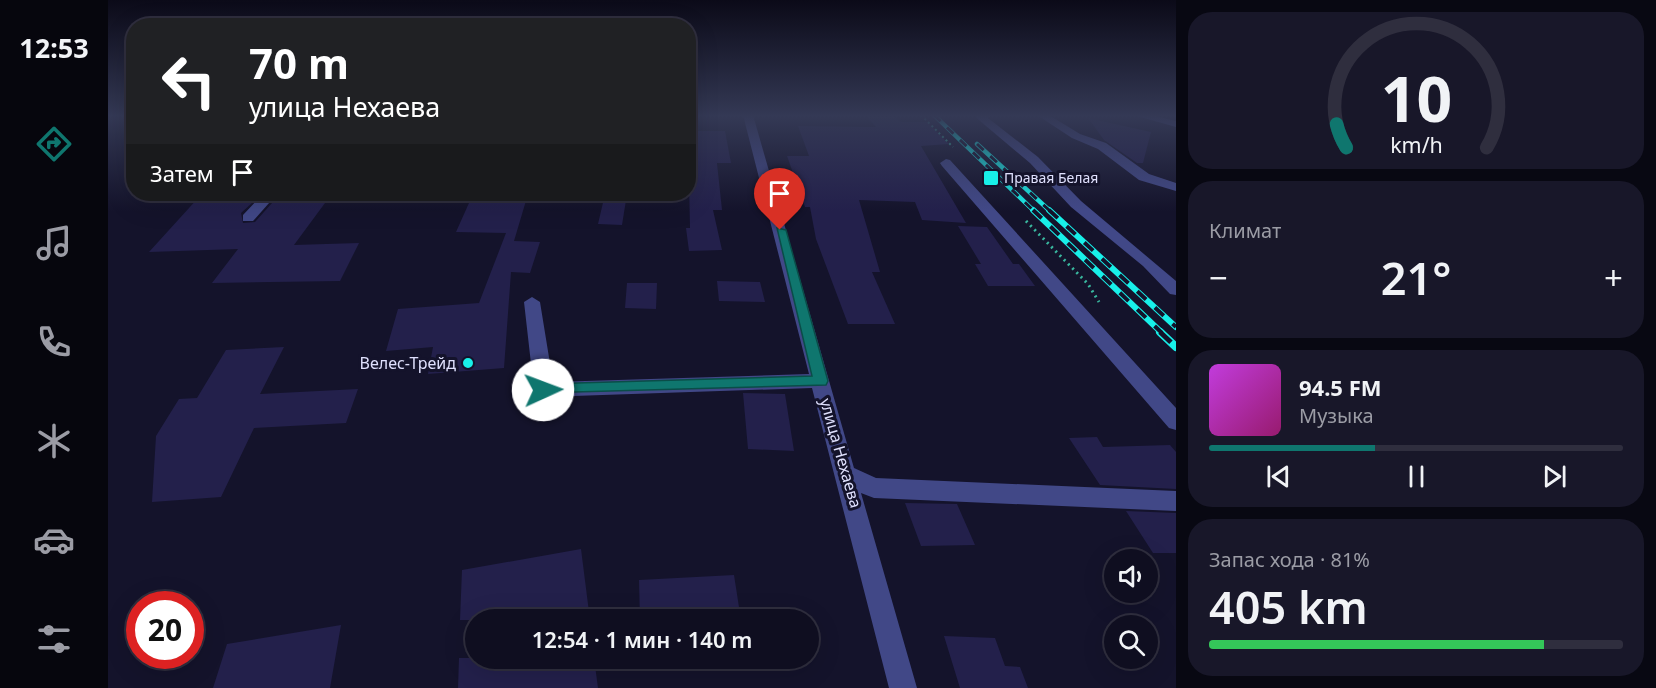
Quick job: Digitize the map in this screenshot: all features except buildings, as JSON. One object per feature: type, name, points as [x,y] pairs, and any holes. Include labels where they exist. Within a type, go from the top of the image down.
[{"type":"street","name":"улица Нехаева","points":[[757,147],[848,475],[903,688]]},
{"type":"street","points":[[1018,147],[1034,160],[1076,204],[1149,263],[1176,290]]},
{"type":"street","points":[[1103,147],[1144,177],[1176,187]]},
{"type":"street","points":[[946,163],[1176,422]]},
{"type":"street","points":[[248,218],[264,201]]},
{"type":"street","points":[[532,302],[543,390],[821,381]]},
{"type":"street","points":[[848,475],[874,488],[1176,501]]},
{"type":"railway","points":[[967,147],[1034,211]]},
{"type":"railway","points":[[980,147],[1050,211]]},
{"type":"railway","points":[[1033,210],[1162,333]]},
{"type":"railway","points":[[1049,210],[1176,327]]},
{"type":"railway","points":[[1160,332],[1176,347]]},
{"type":"place","name":"Правая Белая","points":[[991,178]]},
{"type":"place","name":"Велес-Трейд","points":[[468,363]]},
{"type":"route","points":[[543,390],[821,381],[780,230]]}]
